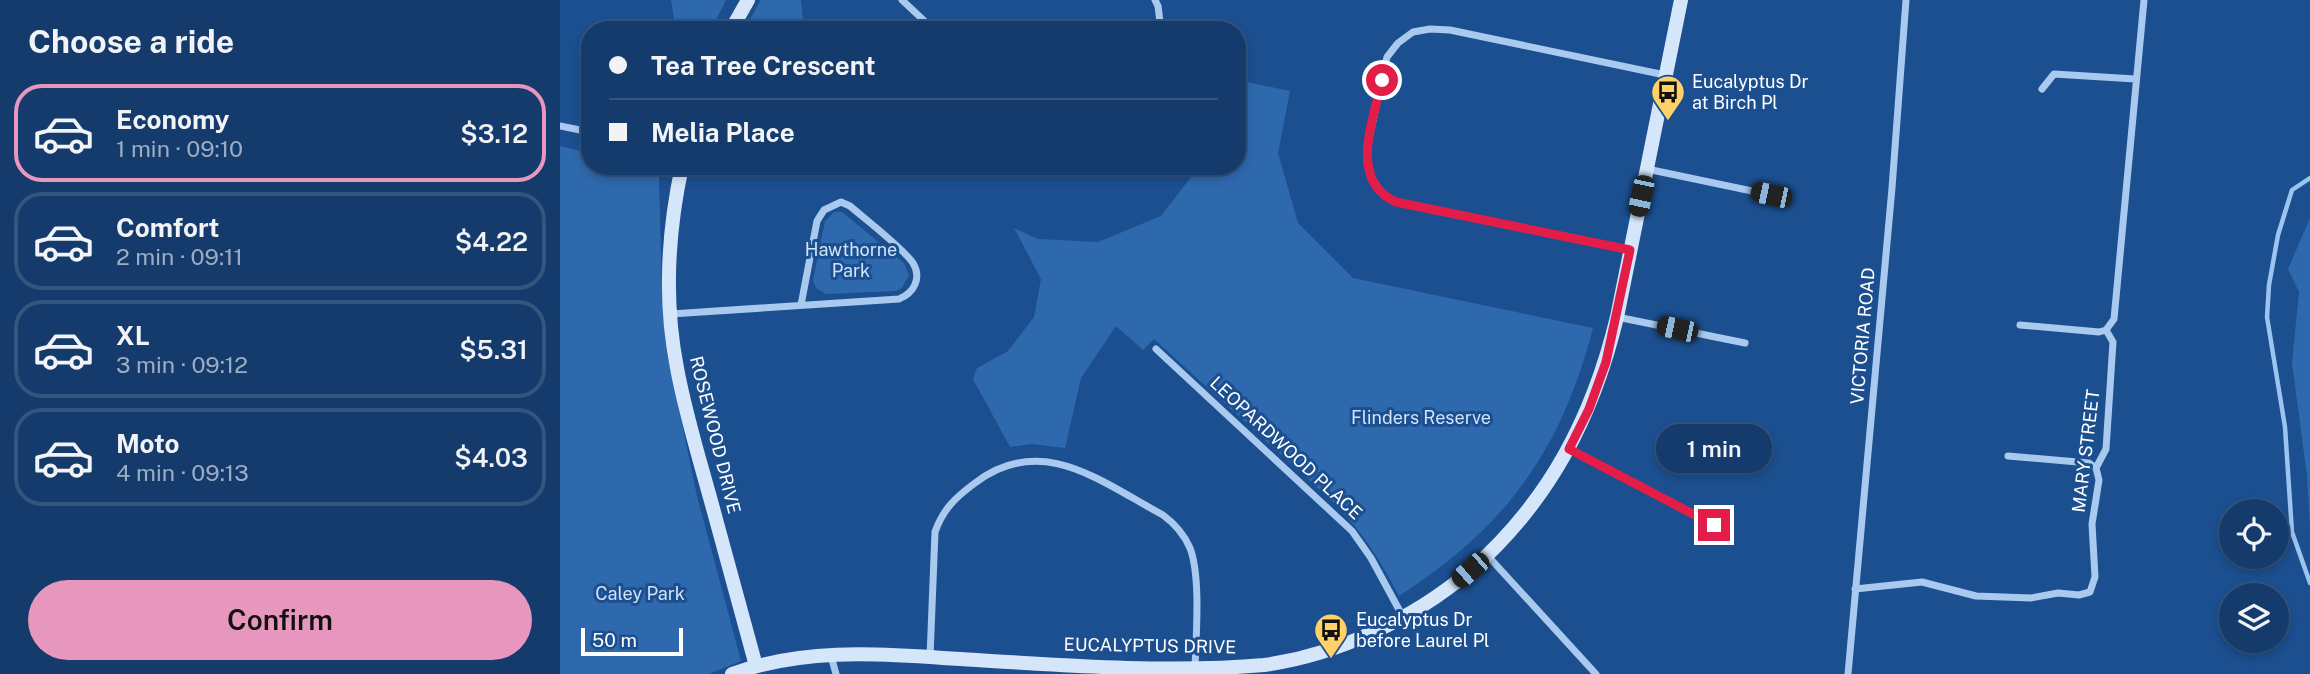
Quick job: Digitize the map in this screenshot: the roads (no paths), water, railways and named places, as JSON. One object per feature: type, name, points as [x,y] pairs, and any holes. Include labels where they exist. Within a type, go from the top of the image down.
[{"type":"street","points":[[736,21],[748,0]]},
{"type":"street","points":[[902,0],[924,21]]},
{"type":"street","points":[[1154,0],[1158,6],[1160,21]]},
{"type":"street","name":"EUCALYPTUS DRIVE","points":[[732,674],[790,659],[831,655],[930,657],[1116,671],[1265,670],[1347,643],[1403,617],[1453,585],[1487,555],[1530,507],[1569,449],[1589,409],[1602,374],[1617,317],[1681,0]]},
{"type":"street","name":"VICTORIA ROAD","points":[[1848,674],[1892,188],[1906,0]]},
{"type":"street","name":"MARY STREET","points":[[1855,589],[1922,582],[1976,596],[2031,598],[2058,593],[2079,596],[2090,592],[2095,577],[2092,524],[2099,480],[2096,468],[2106,449],[2113,342],[2102,331],[2114,319],[2144,0]]},
{"type":"street","points":[[1630,250],[1396,202],[1382,193],[1372,178],[1367,160],[1369,139],[1387,57],[1398,43],[1413,32],[1450,30],[1666,75]]},
{"type":"street","points":[[2042,89],[2054,74],[2136,79]]},
{"type":"street","points":[[560,126],[581,130]]},
{"type":"street","points":[[1647,169],[1771,195]]},
{"type":"street","name":"ROSEWOOD DRIVE","points":[[680,175],[672,224],[671,314],[676,365],[688,421],[756,666]]},
{"type":"street","points":[[671,314],[899,299],[906,296],[916,284],[915,269],[907,257],[850,206],[841,202],[824,210],[817,221],[801,305]]},
{"type":"street","points":[[1617,317],[1745,343]]},
{"type":"street","points":[[2020,326],[2102,331]]},
{"type":"street","name":"LEOPARDWOOD PLACE","points":[[1156,349],[1352,531],[1371,558],[1403,617]]},
{"type":"street","points":[[1569,449],[1714,525]]},
{"type":"street","points":[[2008,456],[2089,463],[2096,468]]},
{"type":"street","points":[[930,657],[935,532],[941,516],[950,504],[981,478],[1013,463],[1035,459],[1061,463],[1081,471],[1175,524],[1191,549],[1194,562],[1195,669]]},
{"type":"street","points":[[1487,555],[1596,674]]},
{"type":"street","points":[[831,655],[836,674]]},
{"type":"waterway","points":[[2310,178],[2292,190],[2278,235],[2269,285],[2267,317],[2285,427],[2292,532],[2310,583]]},
{"type":"place","name":"Eucalyptus Dr at Birch Pl","points":[[1668,122]]},
{"type":"place","name":"Eucalyptus Dr before Laurel Pl","points":[[1331,660]]},
{"type":"park label","name":"Hawthorne Park","points":[[851,260]]},
{"type":"park label","name":"Flinders Reserve","points":[[1421,418]]},
{"type":"park label","name":"Caley Park","points":[[640,594]]}]
